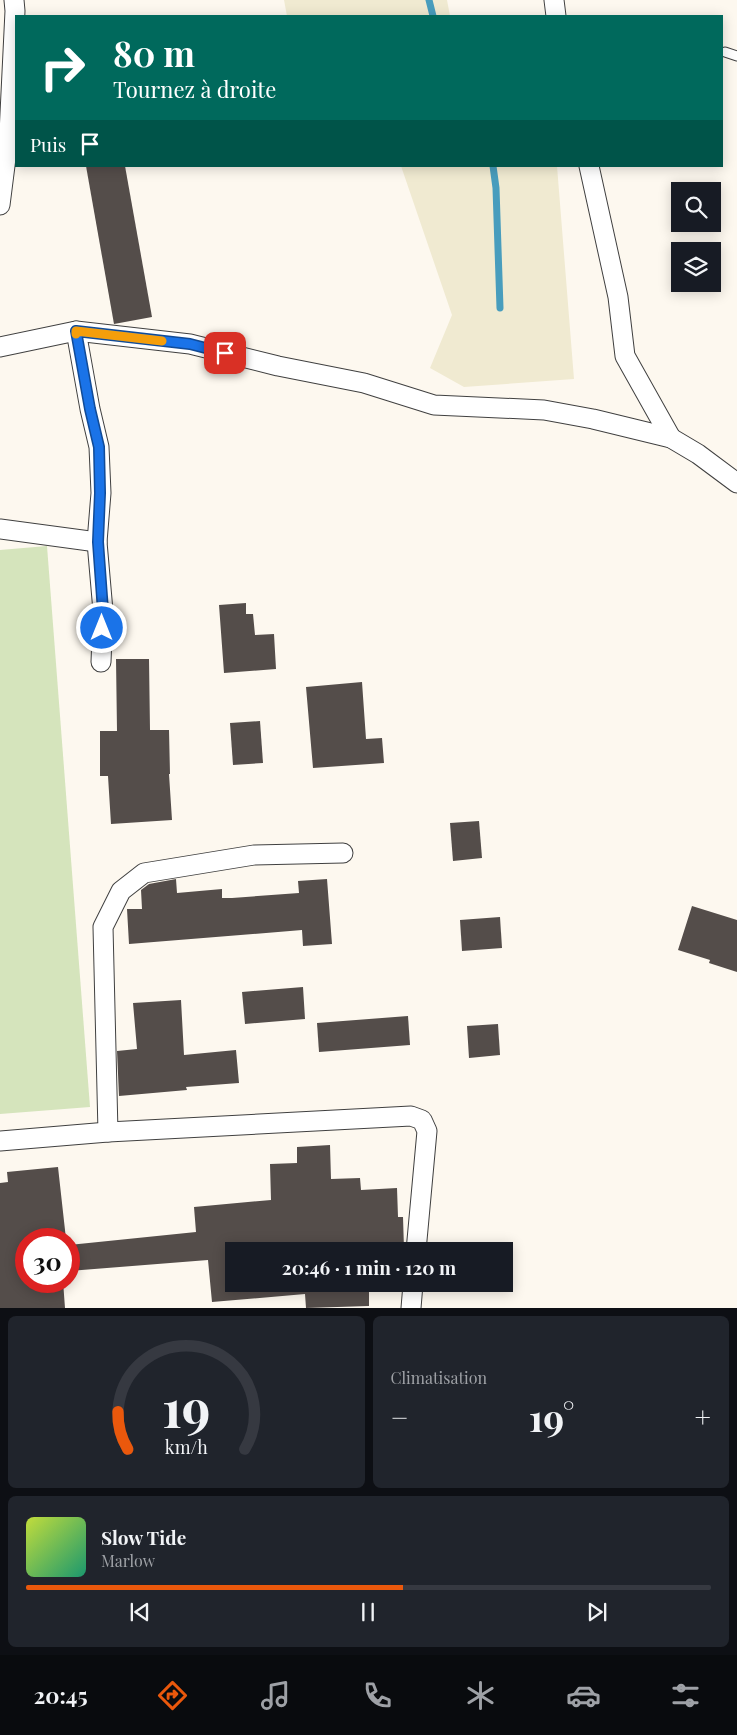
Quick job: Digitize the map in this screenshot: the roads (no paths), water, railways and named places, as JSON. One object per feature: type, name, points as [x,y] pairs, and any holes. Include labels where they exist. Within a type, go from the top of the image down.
[{"type":"street","points":[[0,205],[9,134],[14,0]]},
{"type":"street","points":[[554,0],[556,15]]},
{"type":"street","points":[[589,167],[618,297],[625,356],[671,438]]},
{"type":"street","points":[[76,331],[99,447],[98,542],[103,611],[101,662]]},
{"type":"street","points":[[0,347],[76,331],[190,344],[278,366],[364,383],[434,405],[544,410],[593,419],[671,438],[698,454],[737,483]]},
{"type":"street","points":[[0,529],[98,542]]},
{"type":"street","points":[[108,1132],[103,927],[120,891],[144,873],[254,855],[343,853]]},
{"type":"street","points":[[0,1141],[108,1132],[410,1116],[422,1120],[427,1131],[417,1242]]},
{"type":"street","points":[[411,1308],[412,1292]]},
{"type":"lane","points":[[725,52],[737,56]]},
{"type":"waterway","points":[[429,0],[433,15]]},
{"type":"waterway","points":[[493,167],[496,188],[500,308]]}]
